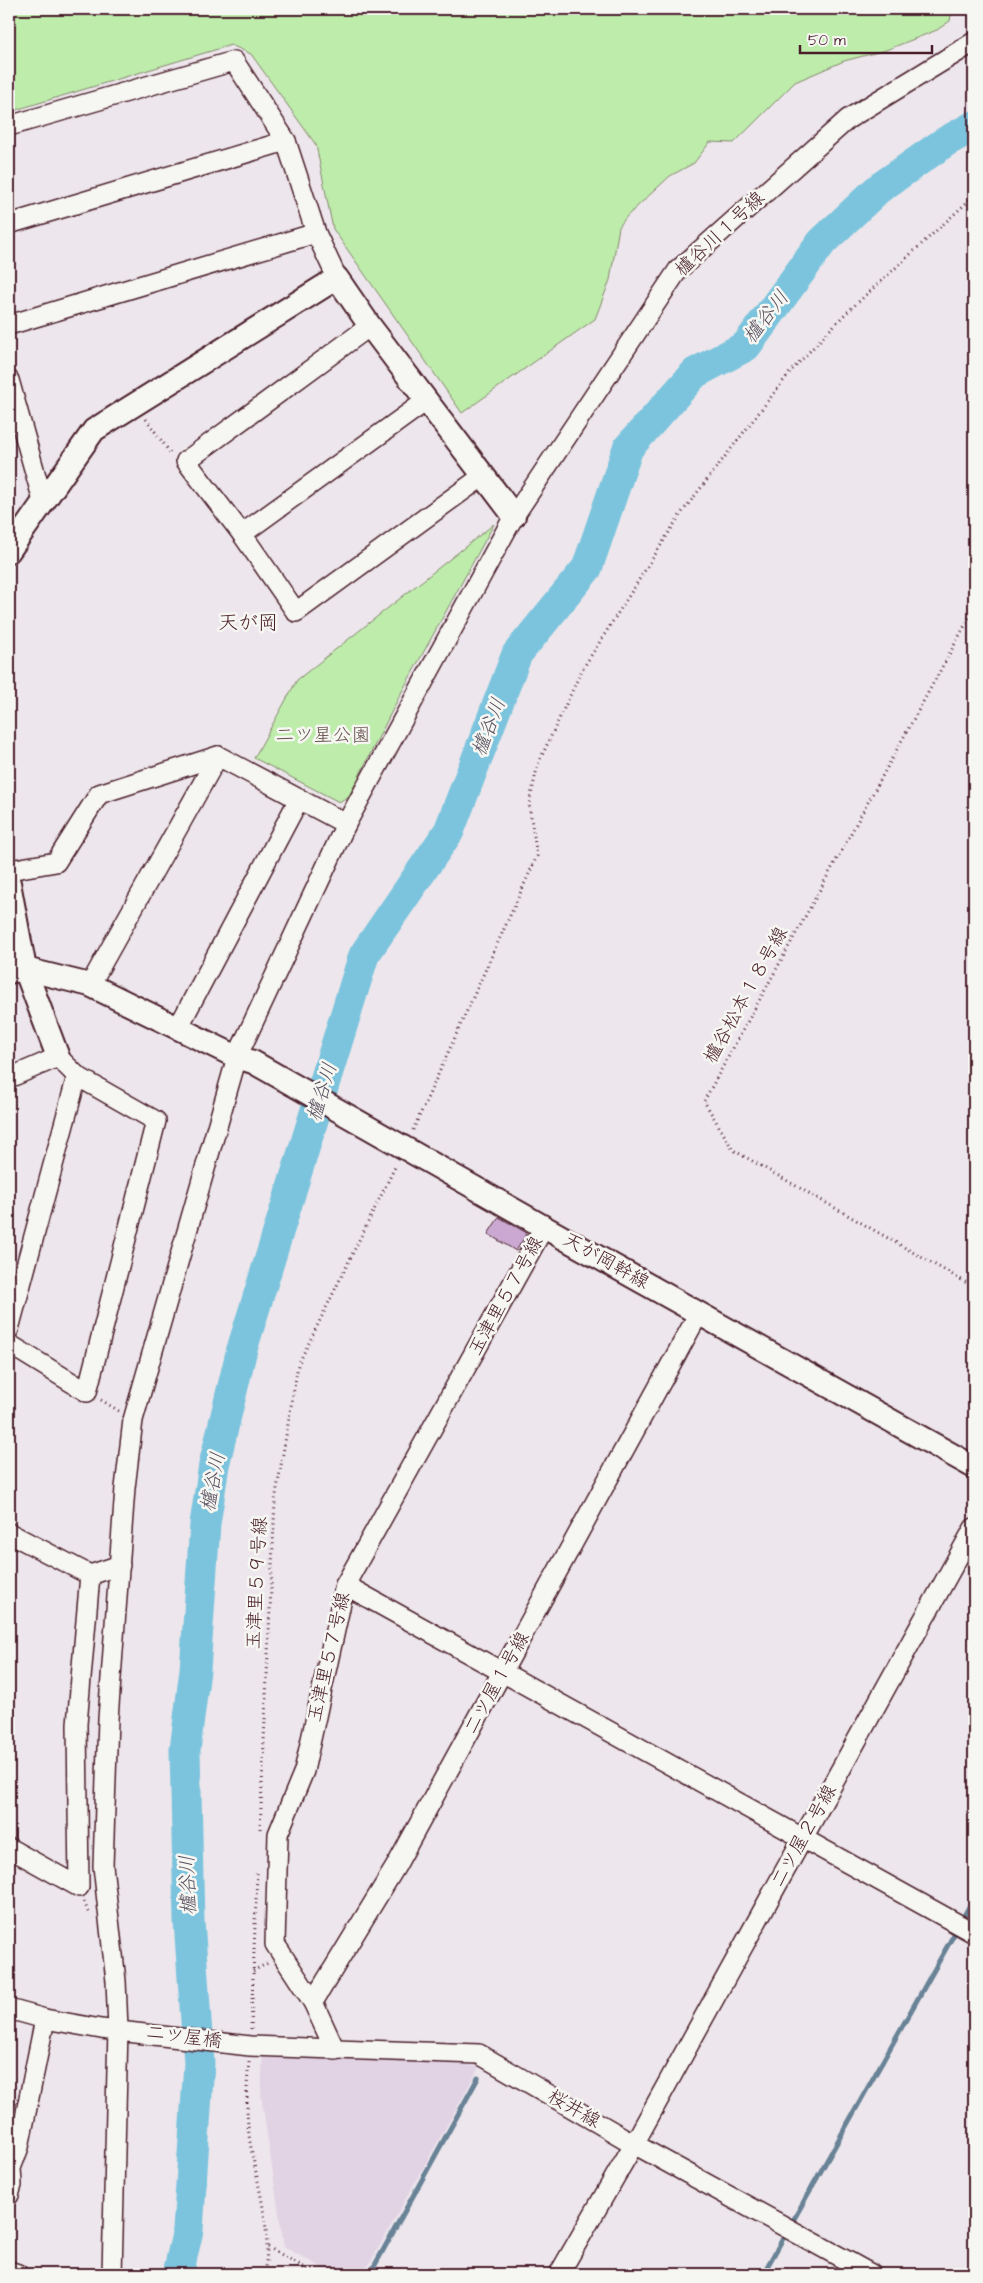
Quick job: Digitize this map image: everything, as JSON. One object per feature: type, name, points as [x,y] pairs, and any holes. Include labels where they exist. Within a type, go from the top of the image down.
[{"type":"street","name":"櫨谷川１号線","points":[[112,2274],[125,2030],[116,1981],[103,1866],[108,1719],[125,1488],[133,1420],[245,1059],[346,824],[514,516],[678,270],[848,119],[974,42]]},
{"type":"street","points":[[9,126],[234,61],[286,141],[316,233],[337,278],[370,326],[514,516]]},
{"type":"street","points":[[9,224],[286,141]]},
{"type":"street","points":[[9,325],[316,233]]},
{"type":"street","points":[[9,551],[17,525],[43,501],[94,430],[337,278]]},
{"type":"street","points":[[370,326],[186,461],[242,534],[296,612],[483,476]]},
{"type":"street","points":[[9,380],[15,424],[43,501]]},
{"type":"street","points":[[242,534],[426,401]]},
{"type":"street","points":[[9,870],[56,862],[99,794],[218,756],[346,824]]},
{"type":"street","points":[[90,985],[218,756]]},
{"type":"street","points":[[178,1028],[299,799]]},
{"type":"street","points":[[9,883],[17,971],[58,1057],[77,1076],[156,1122],[87,1392],[9,1344]]},
{"type":"street","name":"天が岡幹線","points":[[17,971],[90,985],[245,1059],[974,1467]]},
{"type":"street","points":[[9,1078],[58,1057]]},
{"type":"street","points":[[9,1329],[77,1076]]},
{"type":"street","name":"玉津里５７号線","points":[[313,2002],[275,1944],[278,1834],[304,1771],[345,1585],[544,1227]]},
{"type":"street","name":"二ツ屋１号線","points":[[313,2002],[396,1866],[699,1314]]},
{"type":"street","name":"二ツ屋２号線","points":[[559,2274],[634,2144],[974,1528]]},
{"type":"street","points":[[9,1533],[90,1575],[120,1565]]},
{"type":"street","points":[[9,1848],[79,1887],[77,1724],[90,1575]]},
{"type":"street","points":[[345,1585],[964,1927]]},
{"type":"street","points":[[313,2002],[336,2050]]},
{"type":"street","name":"二ツ屋橋","points":[[9,2009],[46,2020],[102,2029],[249,2045]]},
{"type":"street","points":[[9,2194],[12,2185],[11,2168],[19,2147],[46,2020]]},
{"type":"street","name":"桜井線","points":[[249,2045],[336,2050],[479,2054],[634,2144],[871,2274]]},
{"type":"street","points":[[9,2271],[18,2274]]},
{"type":"path","name":"玉津里５９号線","points":[[260,1834],[275,1501],[298,1365],[537,856],[529,804],[538,764],[582,670],[680,515],[791,371],[842,317],[974,196]]},
{"type":"path","points":[[136,403],[169,454],[186,461]]},
{"type":"path","name":"櫨谷松本１８号線","points":[[974,609],[704,1101],[733,1150],[974,1287]]},
{"type":"path","points":[[87,1392],[133,1420]]},
{"type":"path","points":[[258,1863],[246,2100],[250,2140],[268,2248],[263,2274]]},
{"type":"path","points":[[268,2248],[316,2274]]},
{"type":"shaded area","points":[[263,2051],[480,2066],[364,2274],[333,2274],[284,2247],[261,2095]]},
{"type":"green space","points":[[9,9],[952,9],[950,21],[937,30],[886,50],[844,61],[795,82],[734,143],[710,142],[694,163],[670,176],[627,216],[619,227],[610,280],[595,319],[462,413],[333,229],[316,145],[251,54],[231,45],[9,112]]},
{"type":"green space","name":"二ツ星公園","points":[[494,524],[400,695],[349,796],[339,802],[254,758],[297,680]]},
{"type":"building","points":[[499,1217],[527,1233],[516,1251],[488,1234]]},
{"type":"waterway","name":"櫨谷川","points":[[178,2274],[188,2230],[199,2063],[189,1921],[185,1750],[195,1670],[205,1524],[214,1465],[242,1349],[364,955],[449,831],[517,654],[587,568],[628,448],[695,373],[746,346],[822,242],[878,189],[945,142],[974,126]]},
{"type":"waterway","points":[[961,1921],[974,1898]]},
{"type":"waterway","points":[[763,2274],[957,1929]]},
{"type":"waterway","points":[[370,2274],[478,2078]]},
{"type":"district","name":"天が岡","points":[[248,623]]}]
